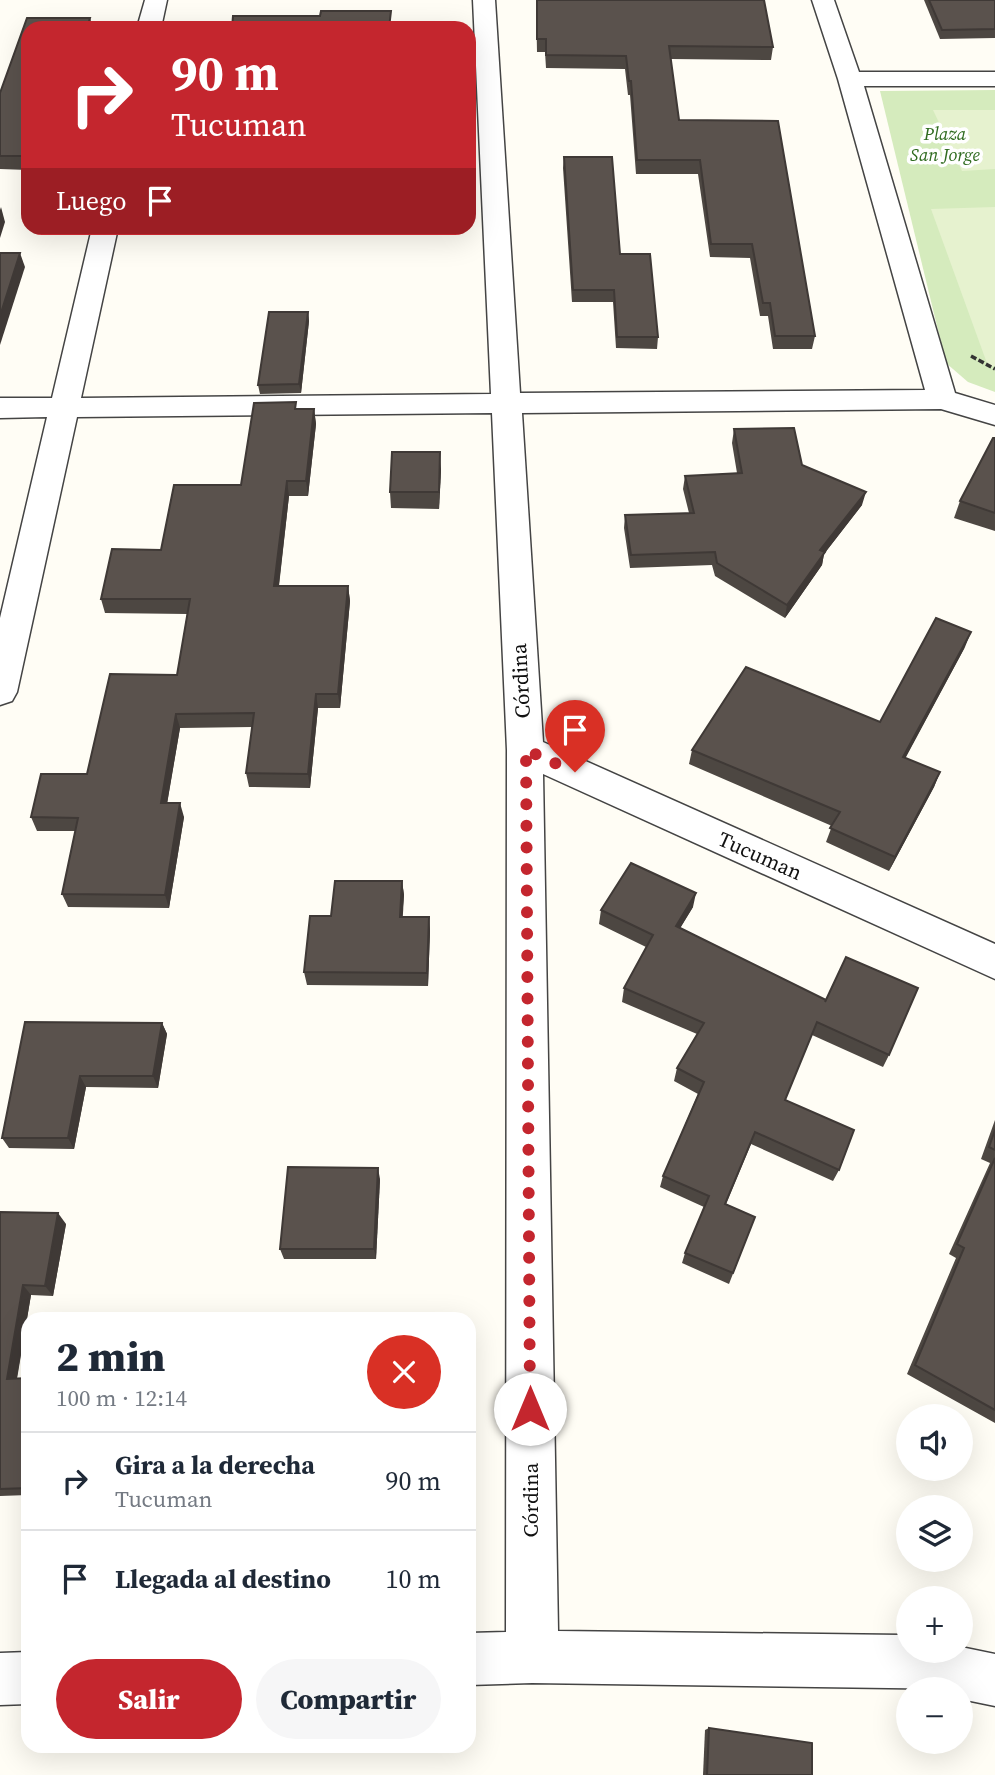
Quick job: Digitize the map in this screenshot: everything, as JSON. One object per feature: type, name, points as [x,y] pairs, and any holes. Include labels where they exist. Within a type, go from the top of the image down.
[{"type":"street","points":[[151,21],[156,0]]},
{"type":"street","name":"Córdina","points":[[484,0],[526,750],[532,1657]]},
{"type":"street","points":[[823,0],[850,79],[942,399]]},
{"type":"street","points":[[850,79],[995,79]]},
{"type":"street","points":[[0,692],[103,235]]},
{"type":"street","points":[[0,408],[505,401],[942,399],[995,415]]},
{"type":"street","name":"Tucuman","points":[[526,750],[995,962]]},
{"type":"street","points":[[476,1659],[902,1661],[995,1680]]},
{"type":"street","points":[[0,1679],[21,1678]]},
{"type":"path","points":[[964,352],[995,369]]},
{"type":"green space","name":"Plaza San Jorge","points":[[995,90],[995,392],[968,382],[946,363],[880,91]]},
{"type":"green space","points":[[933,110],[995,110],[995,169],[962,171]]},
{"type":"green space","points":[[995,207],[995,366],[988,366],[931,209]]},
{"type":"building","points":[[537,0],[764,0],[773,47],[669,46],[679,120],[778,121],[815,336],[775,336],[770,303],[763,303],[752,244],[711,244],[700,160],[637,160],[631,81],[626,56],[546,55],[546,39],[537,39]]},
{"type":"building","points":[[929,0],[995,0],[995,29],[942,30]]},
{"type":"building","points":[[321,11],[391,11],[390,21],[233,21],[233,16],[320,16]]},
{"type":"building","points":[[27,18],[90,18],[89,21],[26,21]]},
{"type":"building","points":[[21,35],[21,156],[0,156],[0,93]]},
{"type":"building","points":[[564,157],[612,157],[620,254],[650,254],[658,337],[617,337],[614,290],[573,290]]},
{"type":"building","points":[[0,253],[20,253],[0,316]]},
{"type":"building","points":[[269,312],[308,312],[299,384],[258,385]]},
{"type":"building","points":[[296,402],[295,409],[314,409],[306,481],[287,481],[274,586],[348,586],[338,694],[316,694],[308,774],[246,773],[254,713],[176,714],[161,803],[180,803],[165,895],[62,894],[78,818],[31,817],[41,774],[87,774],[110,674],[177,675],[190,599],[101,599],[112,549],[161,550],[174,485],[241,485],[254,403]]},
{"type":"building","points":[[794,428],[802,465],[866,492],[820,550],[825,552],[787,605],[717,563],[715,552],[631,555],[625,515],[694,513],[685,476],[742,473],[734,429]]},
{"type":"building","points":[[995,438],[995,513],[960,501]]},
{"type":"building","points":[[392,452],[440,452],[439,492],[390,492]]},
{"type":"building","points":[[936,618],[971,632],[903,757],[940,772],[895,857],[830,828],[840,812],[692,750],[746,667],[880,722]]},
{"type":"building","points":[[631,863],[696,893],[676,926],[826,1000],[846,957],[918,988],[889,1055],[817,1022],[785,1100],[854,1130],[839,1170],[755,1132],[725,1204],[755,1217],[733,1273],[685,1253],[709,1196],[663,1176],[704,1082],[677,1068],[704,1023],[624,988],[653,935],[601,910]]},
{"type":"building","points":[[335,881],[402,881],[400,917],[429,917],[427,973],[304,972],[310,916],[331,916]]},
{"type":"building","points":[[25,1022],[162,1023],[153,1076],[80,1076],[68,1138],[2,1138]]},
{"type":"building","points":[[995,1130],[995,1150],[989,1147]]},
{"type":"building","points":[[995,1158],[995,1410],[915,1365],[964,1248],[957,1244]]},
{"type":"building","points":[[288,1167],[378,1168],[374,1249],[280,1249]]},
{"type":"building","points":[[0,1212],[58,1213],[45,1286],[23,1285],[7,1379],[21,1378],[21,1488],[0,1489]]},
{"type":"building","points":[[709,1728],[812,1743],[812,1775],[707,1775]]},
{"type":"route","points":[[530,1409],[526,750],[575,772]]}]
